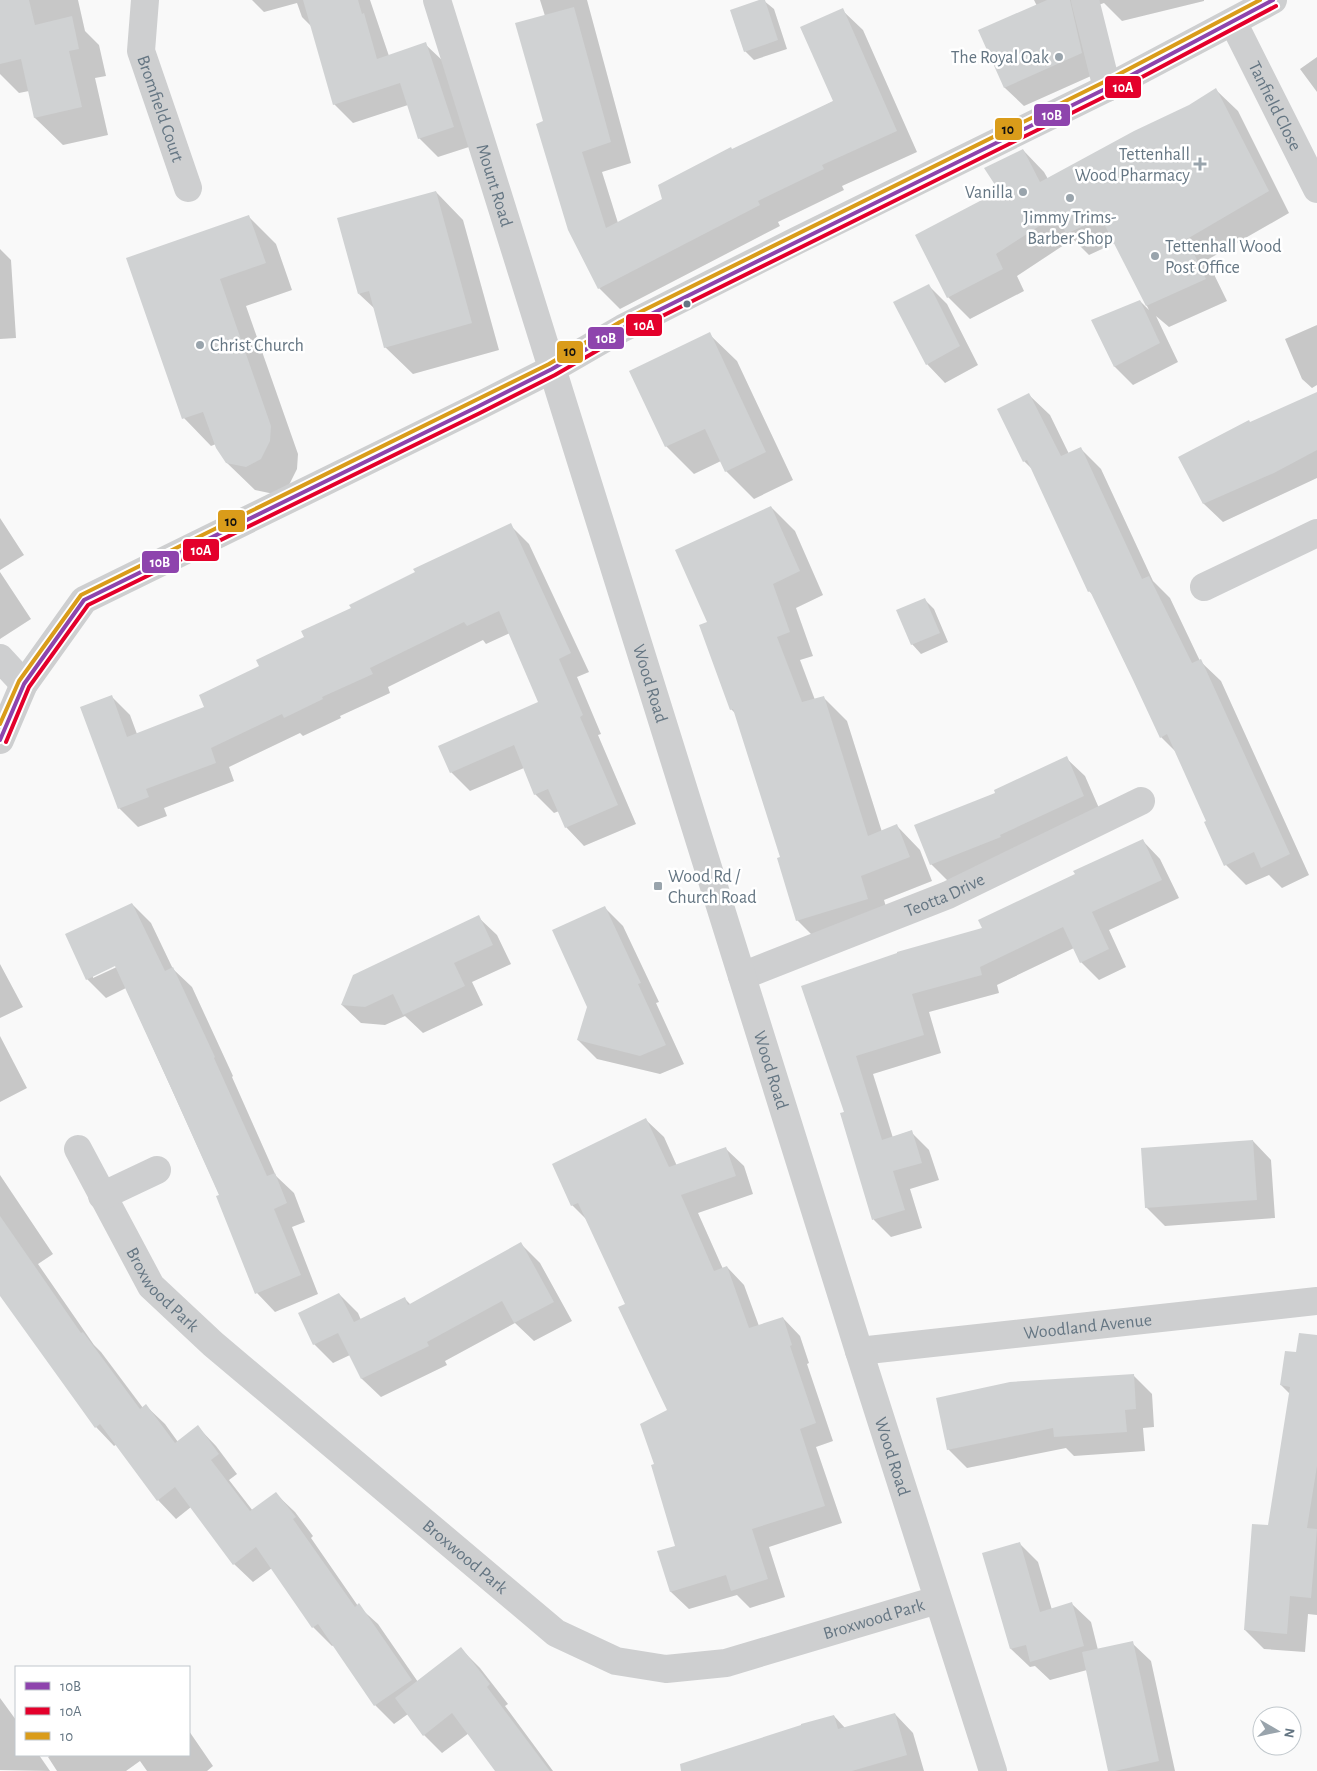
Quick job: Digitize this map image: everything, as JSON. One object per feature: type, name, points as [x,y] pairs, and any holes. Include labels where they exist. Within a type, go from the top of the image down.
[{"type":"street","name":"Bromfield Court","points":[[145,0],[141,52],[188,188]]},
{"type":"street","name":"Mount Road","points":[[437,0],[552,369]]},
{"type":"street","points":[[1085,0],[1107,88]]},
{"type":"street","points":[[0,740],[24,684],[84,600],[552,369],[623,328],[1107,88],[1273,0]]},
{"type":"street","name":"Tanfield Close","points":[[1233,22],[1317,189]]},
{"type":"street","name":"Wood Road","points":[[552,369],[937,1600],[993,1771]]},
{"type":"street","points":[[1204,587],[1317,533]]},
{"type":"street","points":[[0,658],[24,684]]},
{"type":"street","name":"Teotta Drive","points":[[742,976],[948,895],[1141,801]]},
{"type":"street","name":"Broxwood Park","points":[[78,1149],[150,1286],[213,1344],[556,1633],[616,1661],[666,1669],[726,1664],[937,1600]]},
{"type":"street","points":[[102,1196],[157,1170]]},
{"type":"street","name":"Woodland Avenue","points":[[859,1351],[1317,1302]]},
{"type":"building","points":[[0,0],[29,0],[35,25],[72,16],[79,49],[69,51],[82,107],[34,118],[21,59],[0,64]]},
{"type":"building","points":[[303,0],[358,0],[362,14],[364,13],[377,59],[426,42],[454,127],[418,139],[400,83],[333,105]]},
{"type":"building","points":[[759,0],[765,0],[778,40],[744,52],[730,10]]},
{"type":"building","points":[[1047,0],[1070,0],[1082,53],[1004,88],[978,30]]},
{"type":"building","points":[[574,7],[611,142],[582,152],[606,228],[662,199],[658,185],[731,147],[732,149],[833,101],[800,27],[843,8],[897,131],[822,165],[824,169],[758,201],[760,205],[598,289],[568,230],[536,124],[543,121],[515,23]]},
{"type":"building","points":[[1216,88],[1269,191],[1187,239],[1206,279],[1146,306],[1101,218],[1066,234],[1058,214],[996,254],[1003,269],[947,298],[915,235],[999,191],[984,168],[1023,149],[1040,182],[1134,131],[1189,105]]},
{"type":"building","points":[[436,191],[472,323],[384,348],[369,291],[358,294],[337,218]]},
{"type":"building","name":"Christ Church","points":[[249,215],[266,263],[220,279],[271,426],[270,441],[261,459],[246,467],[226,463],[216,448],[203,412],[182,419],[126,258]]},
{"type":"building","points":[[929,284],[960,346],[926,365],[893,302]]},
{"type":"building","points":[[1140,300],[1160,343],[1114,367],[1091,320]]},
{"type":"building","points":[[710,332],[766,452],[725,472],[705,429],[665,447],[629,371]]},
{"type":"building","points":[[1317,392],[1317,450],[1274,473],[1203,504],[1178,457],[1249,420],[1250,422]]},
{"type":"building","points":[[1029,393],[1061,456],[1081,447],[1142,579],[1149,576],[1192,663],[1201,659],[1290,854],[1261,868],[1254,852],[1224,866],[1167,734],[1160,738],[1090,591],[1088,592],[1027,460],[1023,462],[997,409]]},
{"type":"building","points":[[771,506],[800,571],[773,584],[790,632],[777,637],[802,702],[824,696],[868,836],[897,824],[910,857],[861,876],[868,899],[796,921],[777,858],[780,857],[733,709],[730,710],[699,625],[707,622],[675,550]]},
{"type":"building","points":[[511,523],[571,653],[559,659],[583,715],[580,717],[618,805],[565,828],[548,789],[534,795],[514,745],[450,773],[438,746],[538,702],[499,611],[467,626],[464,622],[370,668],[373,674],[322,697],[323,699],[284,718],[282,714],[211,748],[216,763],[146,789],[149,797],[118,809],[80,707],[112,695],[127,737],[204,707],[199,695],[259,666],[256,660],[304,637],[301,631],[351,608],[349,605],[415,572],[413,569]]},
{"type":"building","points":[[925,598],[940,633],[911,645],[896,610]]},
{"type":"building","points":[[1067,756],[1084,796],[1000,835],[1001,837],[930,865],[914,825],[995,793],[994,790]]},
{"type":"building","points":[[1143,839],[1162,880],[1092,912],[1109,949],[1080,963],[1063,927],[980,967],[982,975],[912,994],[924,1035],[856,1056],[882,1140],[912,1130],[922,1163],[893,1171],[905,1210],[872,1220],[840,1113],[844,1112],[801,986],[897,952],[982,928],[978,920],[1075,874],[1073,871]]},
{"type":"building","points":[[132,903],[165,971],[173,967],[267,1176],[275,1173],[287,1203],[274,1209],[301,1275],[255,1294],[216,1196],[219,1195],[115,966],[86,980],[65,934]]},
{"type":"building","points":[[605,906],[641,983],[638,984],[666,1045],[640,1056],[577,1040],[587,1007],[552,930]]},
{"type":"building","points":[[479,915],[493,945],[454,963],[465,986],[403,1015],[393,994],[365,1007],[341,1005],[353,975]]},
{"type":"building","points":[[646,1118],[669,1167],[726,1147],[736,1176],[681,1195],[714,1271],[727,1266],[749,1328],[783,1317],[792,1345],[790,1346],[816,1423],[800,1429],[825,1506],[752,1529],[768,1579],[731,1591],[726,1575],[670,1592],[657,1551],[675,1546],[651,1465],[654,1464],[640,1424],[667,1410],[618,1307],[625,1304],[578,1203],[571,1206],[552,1164]]},
{"type":"building","points":[[1253,1140],[1257,1200],[1145,1208],[1141,1148]]},
{"type":"building","points":[[0,1216],[81,1333],[83,1332],[140,1409],[146,1404],[175,1443],[198,1425],[219,1454],[211,1460],[250,1511],[276,1492],[296,1517],[293,1519],[355,1607],[359,1603],[412,1680],[374,1706],[318,1624],[312,1628],[256,1547],[233,1565],[175,1487],[157,1501],[100,1424],[95,1428],[0,1296]]},
{"type":"building","points":[[521,1242],[554,1302],[514,1323],[502,1301],[427,1342],[429,1346],[361,1379],[338,1333],[313,1345],[298,1313],[339,1293],[354,1322],[405,1297],[408,1305]]},
{"type":"building","points":[[1299,1333],[1317,1335],[1317,1466],[1307,1528],[1317,1529],[1311,1598],[1290,1596],[1287,1634],[1244,1630],[1252,1524],[1268,1525],[1290,1387],[1280,1385],[1285,1351],[1296,1352]]},
{"type":"building","points":[[1134,1374],[1136,1409],[1125,1410],[1127,1432],[1054,1437],[1053,1428],[947,1450],[936,1398],[1010,1382]]},
{"type":"building","points":[[1020,1542],[1040,1612],[1072,1602],[1084,1646],[1030,1662],[1026,1645],[1010,1649],[982,1553]]},
{"type":"building","points":[[1133,1641],[1159,1761],[1108,1771],[1082,1652]]},
{"type":"building","points":[[461,1647],[490,1684],[487,1687],[550,1771],[495,1771],[452,1713],[423,1736],[395,1698]]},
{"type":"building","points":[[895,1713],[907,1755],[852,1771],[681,1771],[680,1764],[834,1715],[838,1729]]},
{"type":"transit line","name":"10","points":[[0,724],[19,681],[81,595],[549,364],[620,322],[1104,82],[1260,0]]},
{"type":"transit line","name":"10B","points":[[0,740],[24,684],[84,600],[477,407],[552,369],[623,328],[1107,88],[1273,0]]},
{"type":"transit line","name":"10A","points":[[6,742],[29,687],[88,605],[480,413],[555,375],[626,334],[1110,94],[1276,6]]},
{"type":"place","name":"The Royal Oak","points":[[1059,57]]},
{"type":"place","name":"Tettenhall Wood Pharmacy","points":[[1200,164]]},
{"type":"place","name":"Vanilla","points":[[1023,192]]},
{"type":"place","name":"Jimmy Trims- Barber Shop","points":[[1070,198]]},
{"type":"place","name":"Tettenhall Wood Post Office","points":[[1155,256]]},
{"type":"place","name":"Christ Church","points":[[200,345]]},
{"type":"place","name":"Wood Rd / Church Road","points":[[658,886]]}]
